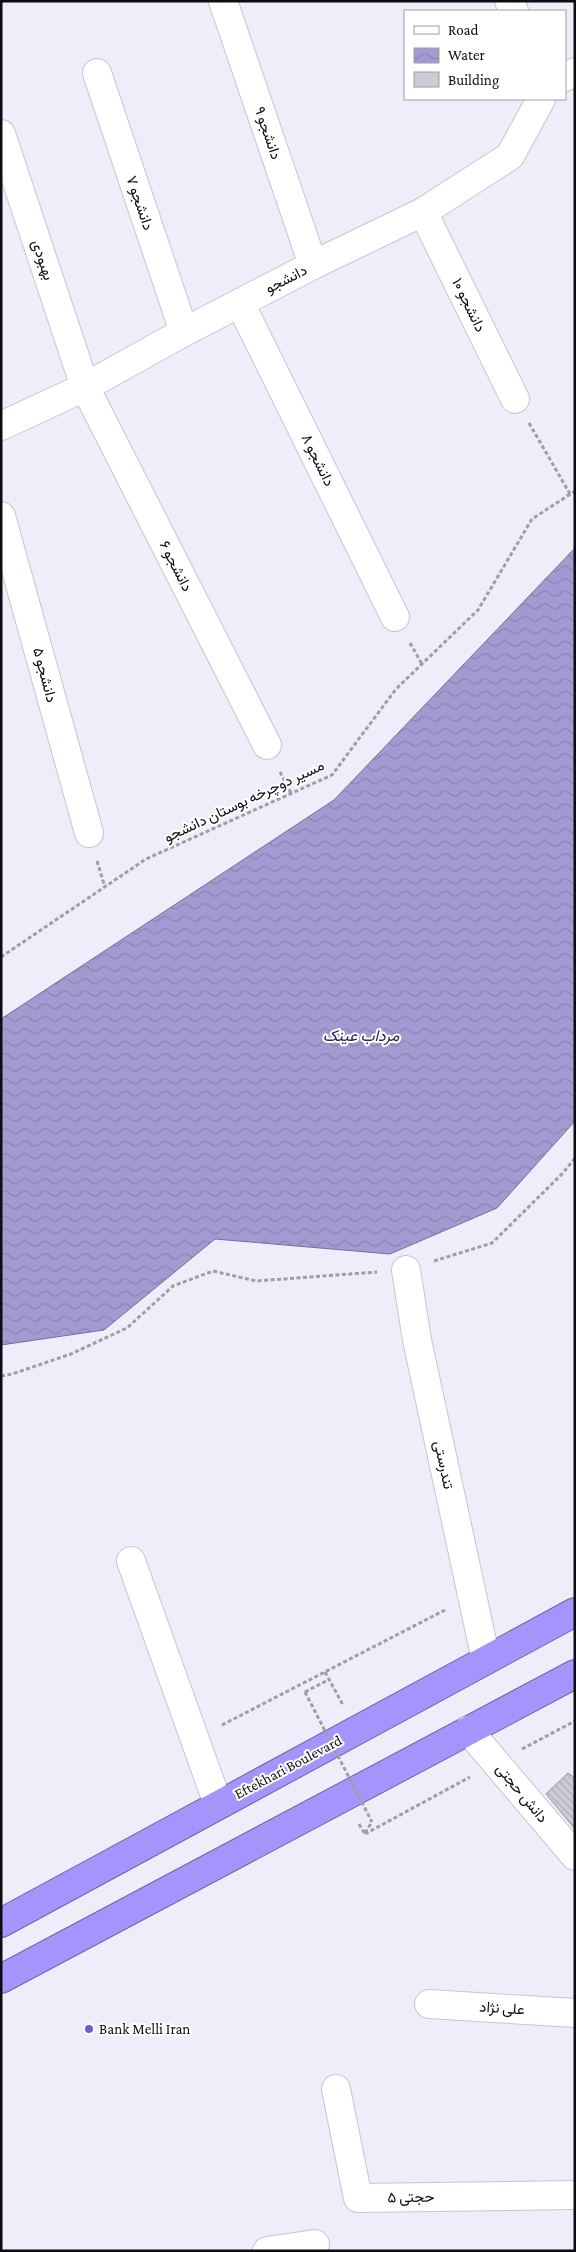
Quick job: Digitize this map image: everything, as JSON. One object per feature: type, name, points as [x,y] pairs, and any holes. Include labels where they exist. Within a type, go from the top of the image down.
[{"type":"highway","name":"Eftekhari Boulevard","points":[[1,1923],[575,1612]]},
{"type":"highway","points":[[1,1979],[575,1674]]},
{"type":"street","name":"دانشجو ۹","points":[[223,1],[313,264]]},
{"type":"street","name":"دانشجو ۷","points":[[97,73],[184,332]]},
{"type":"street","name":"دانشجو","points":[[1,426],[85,387],[313,264],[424,212],[510,156],[539,100]]},
{"type":"street","name":"بهبودی","points":[[1,134],[6,163],[85,387]]},
{"type":"street","name":"دانشجو ۱۰","points":[[424,212],[515,399]]},
{"type":"street","name":"دانشجو ۸","points":[[240,303],[395,617]]},
{"type":"street","name":"دانشجو ۶","points":[[85,387],[267,745]]},
{"type":"street","name":"دانشجو ۵","points":[[1,516],[89,833]]},
{"type":"street","name":"تندرستی","points":[[406,1270],[417,1340],[486,1660]]},
{"type":"street","points":[[131,1561],[218,1804]]},
{"type":"street","name":"دانش حجتی","points":[[468,1730],[575,1856]]},
{"type":"street","name":"علی نژاد","points":[[429,2004],[575,2013]]},
{"type":"street","name":"حجتی ۵","points":[[336,2089],[358,2198],[575,2195]]},
{"type":"street","points":[[267,2251],[315,2244]]},
{"type":"path","points":[[515,399],[570,494]]},
{"type":"path","name":"مسیر دوچرخه بوستان دانشجو","points":[[1,957],[146,859],[332,776],[396,689],[478,610],[532,519],[575,491]]},
{"type":"path","points":[[1,1376],[71,1354],[126,1328],[173,1286],[213,1271],[256,1281],[406,1270],[492,1243],[562,1174],[575,1158]]},
{"type":"path","points":[[195,1739],[472,1596]]},
{"type":"path","points":[[325,1672],[328,1680],[305,1692],[372,1822],[365,1834],[575,1721]]},
{"type":"water","name":"مرداب عینک","points":[[575,548],[575,1121],[497,1208],[390,1254],[215,1239],[104,1330],[1,1345],[1,1019],[334,800]]},
{"type":"building","points":[[568,1773],[575,1778],[575,1829],[546,1794]]},
{"type":"place","name":"Bank Melli Iran","points":[[89,2029]]}]
